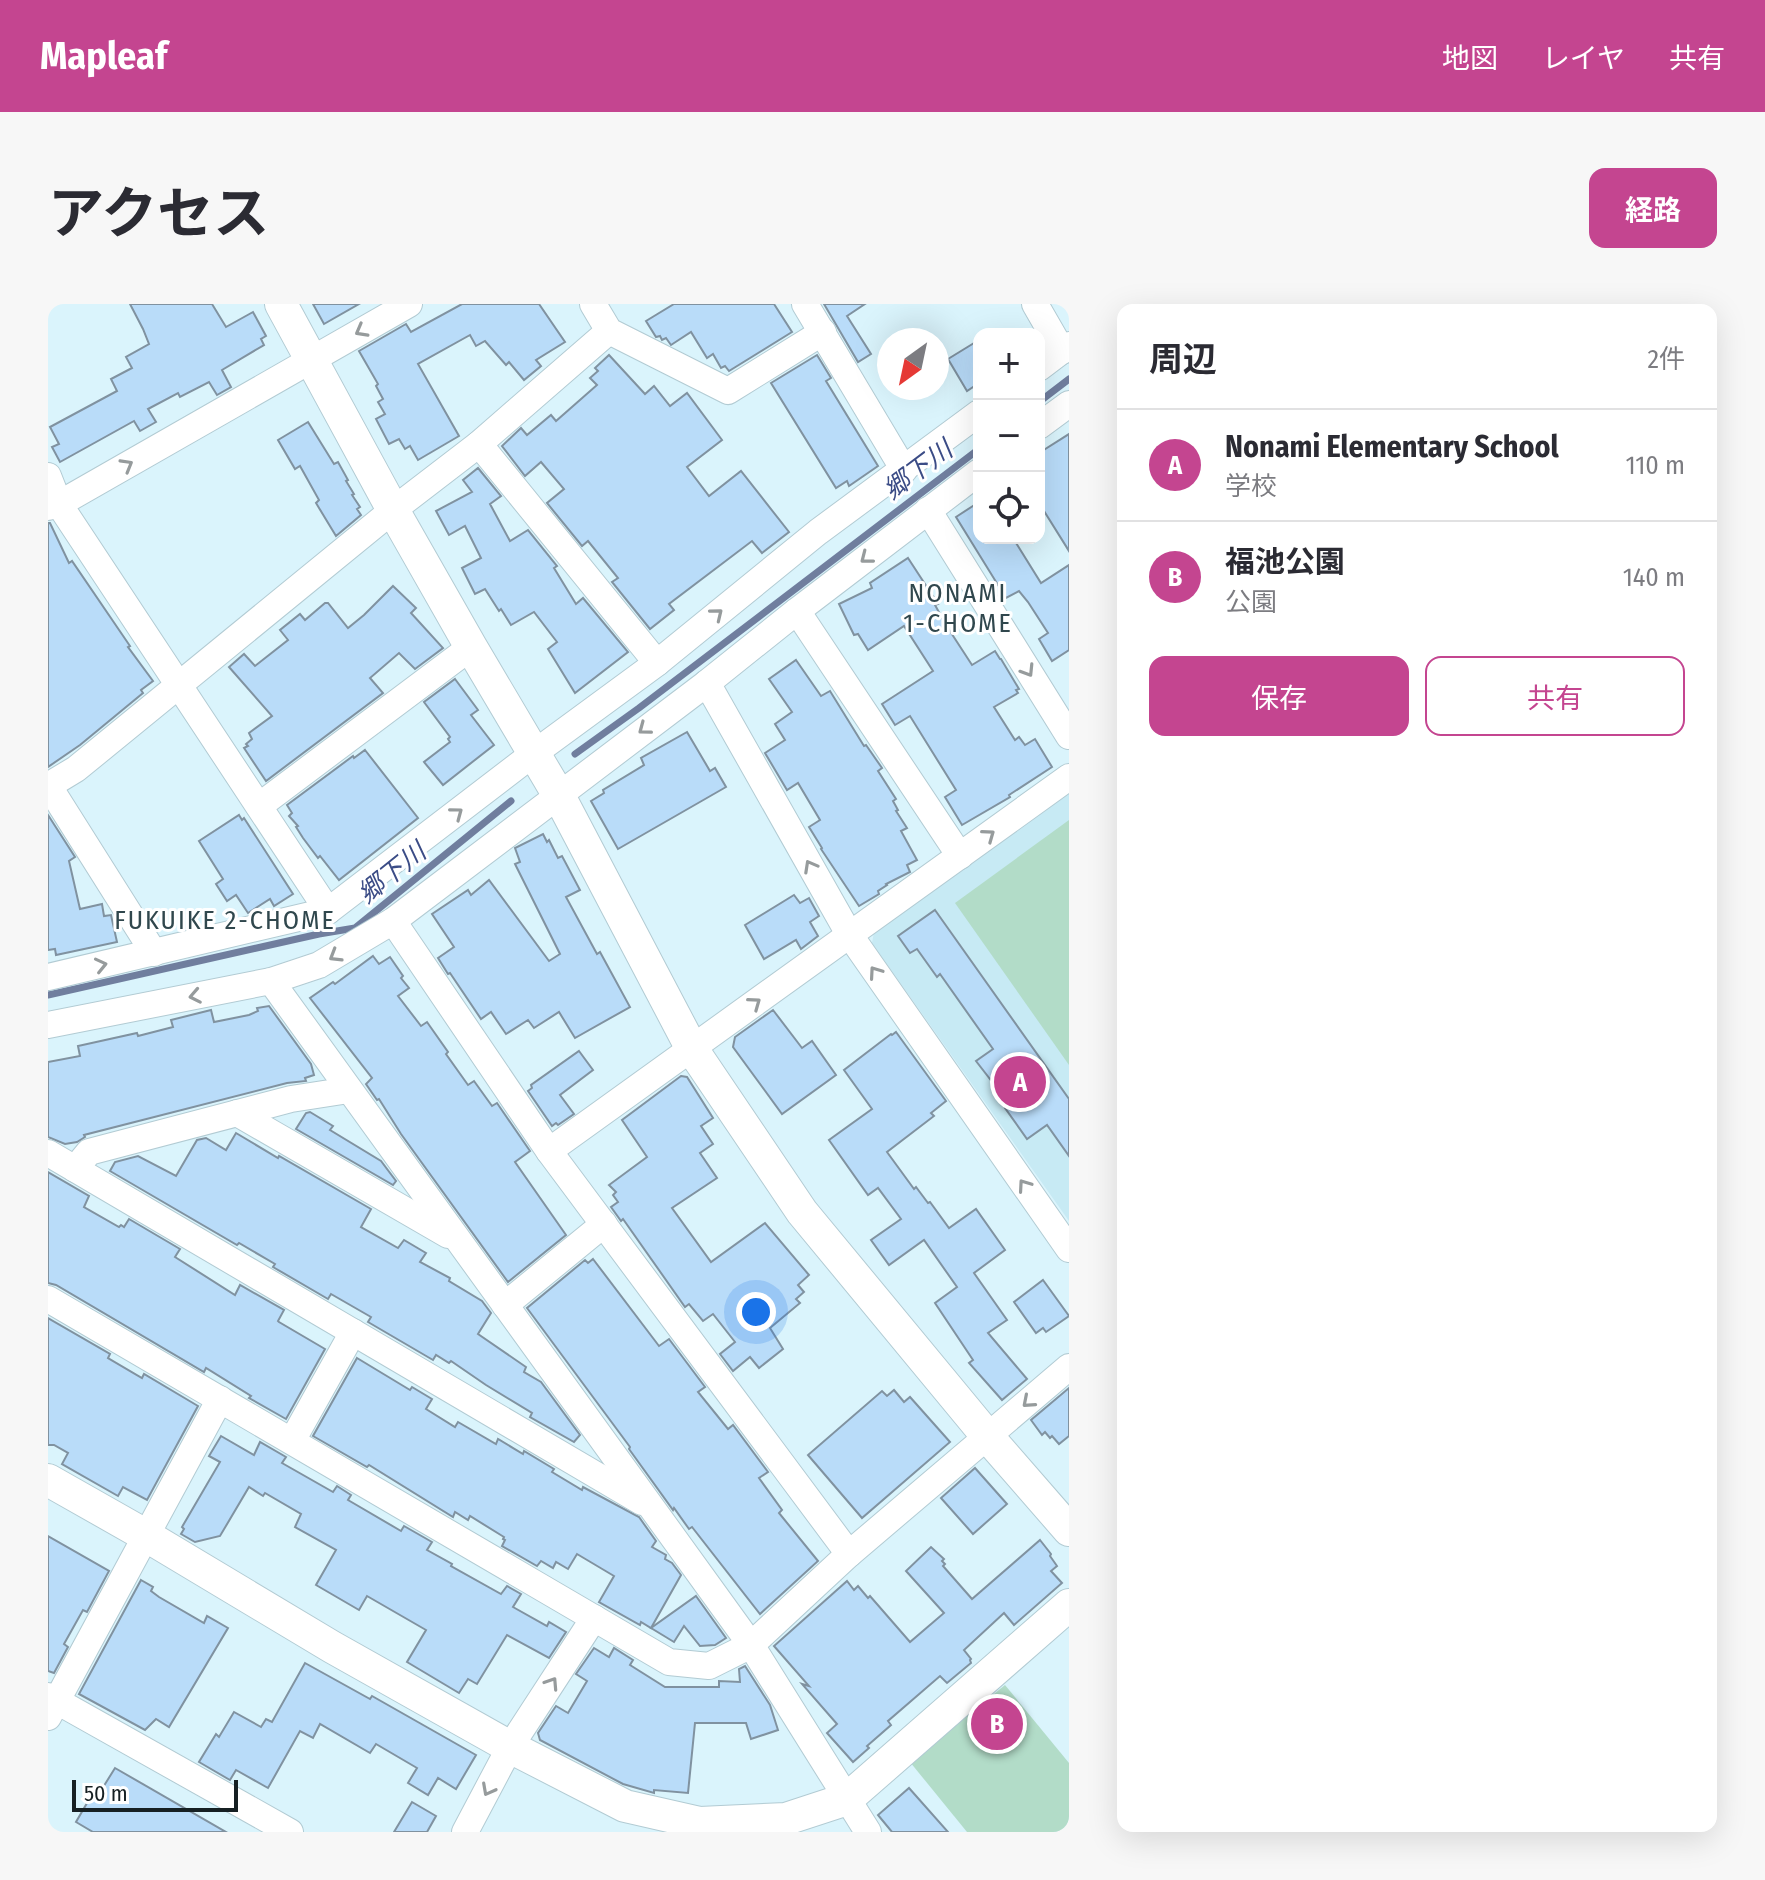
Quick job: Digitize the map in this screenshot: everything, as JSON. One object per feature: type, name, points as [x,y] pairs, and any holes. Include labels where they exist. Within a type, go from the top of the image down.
[{"type":"street","points":[[281,304],[393,510],[558,794],[692,1049],[802,1212],[1069,1530]]},
{"type":"street","points":[[54,506],[409,304]]},
{"type":"street","points":[[593,304],[609,331],[728,391],[823,332]]},
{"type":"street","points":[[805,304],[904,470]]},
{"type":"street","points":[[1035,304],[1065,348],[1045,363]]},
{"type":"street","points":[[154,953],[48,786],[76,769],[393,510],[479,444],[609,331]]},
{"type":"street","points":[[1045,422],[1069,404]]},
{"type":"street","points":[[48,977],[328,911],[657,663],[818,532],[973,418]]},
{"type":"street","points":[[479,444],[657,663]]},
{"type":"street","points":[[48,476],[54,506],[180,686],[328,911]]},
{"type":"street","points":[[48,1025],[271,981],[319,965],[393,921],[973,476]]},
{"type":"street","points":[[928,510],[1069,736]]},
{"type":"street","points":[[797,611],[960,856]]},
{"type":"street","points":[[259,806],[471,647]]},
{"type":"street","points":[[707,683],[849,934],[1069,1249]]},
{"type":"street","points":[[549,1151],[1069,777]]},
{"type":"street","points":[[393,921],[549,1151],[849,1554]]},
{"type":"street","points":[[271,981],[751,1645],[868,1832]]},
{"type":"street","points":[[75,1169],[89,1152],[291,1099],[349,1090]]},
{"type":"street","points":[[237,1113],[458,1241]]},
{"type":"street","points":[[48,1153],[651,1507]]},
{"type":"street","points":[[505,1305],[604,1224]]},
{"type":"street","points":[[48,1299],[669,1662],[709,1666],[751,1645],[849,1554],[1069,1367]]},
{"type":"street","points":[[292,1441],[353,1332]]},
{"type":"street","points":[[220,1399],[51,1705],[290,1832]]},
{"type":"street","points":[[48,1480],[332,1647],[510,1747],[625,1806],[700,1823],[786,1819],[847,1799],[1069,1605]]},
{"type":"street","points":[[465,1832],[510,1747],[594,1618]]},
{"type":"shaded area","points":[[1069,794],[1069,1221],[872,943],[874,932]]},
{"type":"green space","points":[[1069,820],[1069,1065],[955,903]]},
{"type":"green space","points":[[1005,1685],[1069,1763],[1069,1832],[967,1832],[910,1762]]},
{"type":"building","points":[[130,304],[212,304],[226,327],[253,312],[266,336],[261,339],[264,345],[222,370],[231,387],[217,395],[209,382],[180,397],[178,393],[148,409],[156,422],[140,431],[134,421],[60,462],[52,447],[59,444],[50,427],[117,391],[111,379],[132,368],[126,357],[149,344]]},
{"type":"building","points":[[313,304],[359,304],[324,324]]},
{"type":"building","points":[[462,304],[539,304],[565,342],[536,360],[541,366],[524,380],[485,341],[476,346],[470,335],[418,364],[459,436],[418,460],[410,446],[405,449],[399,439],[389,444],[376,419],[385,414],[378,402],[383,399],[359,351],[406,324],[411,332]]},
{"type":"building","points":[[674,304],[774,304],[792,332],[729,371],[725,366],[721,368],[713,354],[707,358],[691,332],[671,345],[666,338],[656,337],[646,321]]},
{"type":"building","points":[[824,304],[865,304],[847,316],[871,354],[858,362]]},
{"type":"building","points":[[973,344],[973,387],[967,391],[949,358]]},
{"type":"building","points":[[609,355],[645,394],[654,386],[670,406],[687,393],[722,440],[687,467],[709,496],[741,471],[789,532],[762,553],[752,541],[669,604],[674,610],[650,629],[612,582],[618,578],[588,541],[582,546],[547,503],[564,489],[541,462],[525,476],[502,446],[521,428],[527,435],[551,415],[556,421],[597,385],[590,378],[598,371],[595,368]]},
{"type":"building","points":[[817,355],[831,378],[826,381],[878,466],[849,486],[847,481],[836,488],[771,383]]},
{"type":"building","points":[[308,422],[334,464],[338,462],[360,507],[357,509],[361,515],[336,536],[316,503],[319,500],[300,466],[295,469],[278,440]]},
{"type":"building","points":[[1069,434],[1069,551],[1045,513],[1045,449]]},
{"type":"building","points":[[478,468],[501,496],[490,504],[510,541],[528,530],[557,566],[554,568],[576,604],[583,598],[628,652],[575,693],[548,649],[557,642],[534,612],[511,625],[485,589],[475,594],[462,568],[481,558],[465,526],[449,535],[436,511],[472,492],[463,480]]},
{"type":"building","points":[[973,506],[973,544],[1017,544],[1041,583],[1069,565],[1069,650],[1052,661],[1039,639],[1048,633],[1028,602],[1019,591],[1006,598],[956,517]]},
{"type":"building","points":[[48,523],[69,563],[72,561],[153,681],[141,690],[143,693],[80,745],[48,767]]},
{"type":"building","points":[[908,558],[972,665],[995,651],[1001,659],[1019,689],[1016,690],[1018,693],[994,707],[1015,740],[1019,737],[1025,745],[1035,739],[1052,767],[1010,797],[962,825],[945,797],[956,790],[910,716],[895,725],[882,704],[933,671],[904,626],[868,650],[858,634],[854,635],[839,604],[872,588],[870,583]]},
{"type":"building","points":[[393,586],[416,608],[411,613],[443,648],[415,669],[399,653],[370,678],[383,693],[266,781],[244,748],[252,739],[249,733],[272,716],[229,667],[244,654],[255,666],[288,640],[280,630],[300,614],[305,620],[325,603],[348,628]]},
{"type":"building","points":[[796,660],[821,696],[830,691],[864,746],[882,768],[878,771],[896,799],[893,801],[896,811],[907,828],[901,831],[917,860],[907,865],[910,872],[886,884],[878,891],[879,894],[859,906],[809,827],[820,820],[798,783],[787,790],[765,753],[785,740],[775,724],[792,712],[769,679]]},
{"type":"building","points":[[455,679],[478,710],[471,715],[494,745],[443,785],[424,762],[450,742],[450,737],[424,702]]},
{"type":"building","points":[[687,732],[710,771],[715,768],[726,787],[618,849],[591,801],[644,765],[641,758]]},
{"type":"building","points":[[365,750],[418,818],[339,880],[303,838],[289,816],[292,813],[287,805]]},
{"type":"building","points":[[48,815],[75,857],[69,861],[80,909],[102,904],[104,916],[111,915],[117,942],[56,955],[55,949],[48,950]]},
{"type":"building","points":[[239,815],[242,820],[244,818],[293,894],[274,906],[270,899],[248,913],[236,895],[227,901],[216,884],[223,879],[199,841]]},
{"type":"building","points":[[543,834],[558,858],[562,856],[580,890],[566,897],[630,1007],[575,1038],[559,1012],[534,1028],[528,1020],[506,1034],[491,1012],[481,1019],[438,958],[454,947],[432,914],[468,890],[471,895],[489,880],[549,961],[560,954],[515,864],[520,862],[515,848]]},
{"type":"building","points":[[794,895],[800,903],[809,898],[819,916],[810,922],[818,936],[801,949],[796,940],[764,959],[745,925]]},
{"type":"building","points":[[935,910],[1069,1099],[1069,1156],[1047,1125],[1027,1139],[1005,1108],[1010,1105],[976,1061],[993,1049],[940,974],[937,977],[917,949],[910,953],[898,936]]},
{"type":"building","points":[[373,956],[379,964],[390,957],[409,988],[398,996],[421,1026],[427,1022],[468,1085],[474,1081],[492,1106],[497,1103],[530,1151],[515,1162],[566,1235],[508,1282],[366,1084],[372,1078],[310,998]]},
{"type":"building","points":[[269,1006],[311,1064],[314,1075],[305,1078],[306,1081],[287,1083],[84,1135],[77,1142],[65,1144],[48,1137],[48,1062],[80,1056],[78,1046],[173,1027],[171,1020],[211,1010],[214,1022],[249,1015],[258,1011],[257,1008]]},
{"type":"building","points":[[773,1010],[802,1048],[812,1041],[836,1075],[782,1114],[733,1047],[735,1037]]},
{"type":"building","points":[[896,1032],[946,1101],[931,1113],[934,1116],[887,1152],[914,1189],[916,1187],[930,1202],[949,1228],[976,1209],[1005,1250],[974,1273],[1007,1320],[988,1333],[1027,1379],[1002,1400],[969,1363],[973,1360],[935,1303],[957,1287],[924,1240],[889,1265],[871,1240],[901,1219],[878,1188],[868,1195],[829,1140],[872,1109],[844,1070]]},
{"type":"building","points":[[579,1051],[593,1070],[560,1095],[574,1114],[552,1126],[528,1091],[531,1085]]},
{"type":"building","points":[[681,1076],[687,1077],[713,1118],[701,1126],[713,1144],[700,1153],[717,1178],[672,1208],[711,1262],[765,1223],[809,1275],[798,1285],[804,1292],[796,1299],[800,1303],[770,1328],[783,1349],[759,1368],[750,1357],[733,1371],[720,1354],[735,1342],[713,1314],[703,1321],[689,1304],[685,1307],[623,1219],[621,1221],[611,1207],[618,1202],[613,1195],[616,1192],[609,1185],[647,1157],[622,1120]]},
{"type":"building","points":[[310,1112],[333,1126],[330,1130],[381,1161],[396,1181],[393,1185],[296,1129],[306,1113]]},
{"type":"building","points":[[236,1133],[371,1209],[361,1227],[398,1248],[404,1240],[426,1253],[420,1262],[450,1278],[449,1281],[482,1301],[491,1313],[478,1334],[526,1367],[524,1372],[541,1382],[580,1435],[574,1442],[530,1417],[532,1413],[451,1361],[449,1363],[436,1355],[433,1360],[368,1322],[371,1317],[331,1294],[328,1299],[273,1267],[275,1264],[110,1171],[115,1162],[138,1156],[176,1176],[197,1140],[206,1138],[226,1150]]},
{"type":"building","points":[[48,1172],[89,1196],[84,1207],[119,1227],[124,1227],[129,1219],[180,1249],[175,1257],[235,1295],[240,1285],[284,1310],[279,1322],[325,1349],[286,1419],[206,1368],[204,1372],[48,1283]]},
{"type":"building","points":[[593,1259],[659,1346],[669,1339],[705,1387],[698,1392],[728,1429],[733,1425],[768,1472],[759,1478],[782,1510],[779,1513],[818,1561],[760,1614],[692,1527],[689,1529],[673,1510],[527,1308],[585,1260],[588,1263]]},
{"type":"building","points":[[1043,1280],[1069,1316],[1046,1332],[1043,1328],[1036,1333],[1014,1302]]},
{"type":"building","points":[[48,1318],[110,1354],[108,1358],[142,1378],[144,1374],[198,1406],[147,1500],[123,1487],[118,1496],[62,1464],[68,1453],[48,1445]]},
{"type":"building","points":[[357,1358],[410,1390],[412,1387],[432,1399],[426,1409],[455,1427],[458,1422],[496,1444],[498,1439],[523,1454],[524,1451],[582,1490],[583,1487],[639,1517],[656,1541],[652,1547],[666,1555],[665,1559],[681,1575],[651,1628],[599,1602],[614,1576],[577,1554],[568,1569],[556,1562],[553,1568],[541,1561],[537,1566],[502,1546],[504,1537],[470,1516],[468,1520],[455,1512],[453,1517],[369,1465],[367,1467],[313,1436]]},
{"type":"building","points":[[1069,1388],[1069,1436],[1059,1444],[1045,1432],[1042,1435],[1031,1420]]},
{"type":"building","points":[[894,1390],[904,1402],[910,1397],[950,1442],[862,1518],[808,1455],[882,1391],[887,1396]]},
{"type":"building","points":[[221,1436],[254,1455],[260,1442],[286,1457],[282,1463],[333,1492],[337,1486],[351,1495],[348,1500],[401,1531],[404,1526],[432,1542],[427,1550],[451,1566],[501,1594],[507,1586],[521,1594],[513,1607],[547,1626],[549,1622],[566,1632],[549,1658],[507,1635],[477,1684],[468,1679],[459,1693],[407,1662],[426,1630],[367,1596],[359,1610],[316,1585],[336,1550],[295,1527],[301,1514],[265,1493],[263,1496],[249,1487],[220,1536],[195,1542],[181,1534],[182,1527],[220,1462],[209,1456]]},
{"type":"building","points":[[975,1468],[1007,1504],[973,1534],[941,1498]]},
{"type":"building","points":[[48,1536],[109,1571],[87,1612],[83,1610],[64,1644],[68,1647],[54,1673],[48,1671]]},
{"type":"building","points":[[1040,1540],[1057,1566],[1051,1571],[1062,1583],[1014,1625],[1004,1613],[964,1650],[971,1663],[947,1683],[940,1676],[888,1721],[891,1725],[853,1762],[827,1733],[837,1724],[774,1646],[847,1581],[854,1590],[858,1586],[868,1598],[870,1596],[910,1642],[944,1613],[906,1571],[931,1547],[944,1559],[943,1566],[972,1599]]},
{"type":"building","points":[[141,1580],[153,1587],[151,1591],[159,1597],[204,1623],[207,1616],[228,1628],[169,1727],[156,1719],[145,1730],[79,1694]]},
{"type":"building","points":[[696,1596],[726,1638],[715,1645],[700,1646],[684,1626],[674,1642],[651,1628]]},
{"type":"building","points":[[594,1648],[609,1657],[614,1648],[633,1660],[630,1665],[665,1687],[719,1687],[719,1681],[740,1682],[739,1669],[745,1666],[770,1705],[778,1730],[751,1739],[746,1723],[695,1723],[688,1793],[654,1790],[654,1793],[623,1784],[540,1740],[538,1733],[556,1706],[568,1713],[587,1681],[576,1674]]},
{"type":"building","points":[[305,1663],[370,1699],[372,1696],[476,1755],[456,1789],[438,1778],[428,1795],[408,1783],[417,1768],[376,1744],[370,1753],[320,1724],[313,1738],[300,1731],[268,1788],[236,1770],[230,1780],[199,1762],[234,1712],[261,1727],[266,1719],[272,1722]]},
{"type":"building","points":[[115,1768],[226,1832],[93,1832],[76,1822],[97,1786],[102,1789]]},
{"type":"building","points":[[909,1788],[948,1832],[892,1832],[878,1815]]},
{"type":"building","points":[[412,1802],[436,1816],[427,1832],[394,1832]]},
{"type":"waterway","name":"郷下川","points":[[1042,400],[1069,379]]},
{"type":"waterway","name":"郷下川","points":[[575,754],[973,454]]},
{"type":"waterway","name":"郷下川","points":[[48,995],[355,928],[511,801]]},
{"type":"place","name":"Nonami Elementary School","points":[[1020,1082]]},
{"type":"place","name":"福池公園","points":[[997,1724]]},
{"type":"district","name":"NONAMI 1-CHOME","points":[[958,608]]},
{"type":"district","name":"FUKUIKE 2-CHOME","points":[[225,920]]}]
